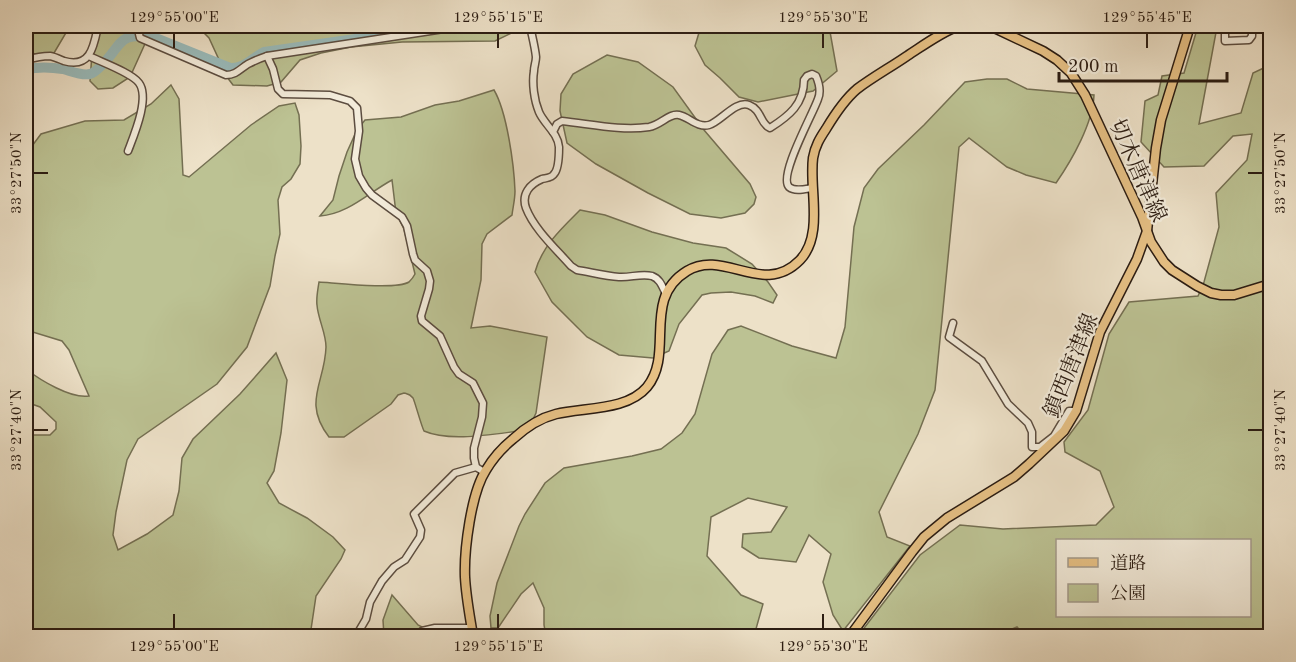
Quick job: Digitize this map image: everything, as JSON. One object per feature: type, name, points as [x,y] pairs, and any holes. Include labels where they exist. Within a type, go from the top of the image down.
[{"type":"main road","points":[[472,632],[465,577],[466,545],[475,497],[484,472],[501,448],[522,430],[554,415],[621,404],[635,398],[645,389],[653,378],[657,364],[662,310],[666,294],[674,280],[688,270],[704,264],[718,265],[757,275],[768,275],[779,273],[801,259],[812,237],[814,225],[812,188],[816,145],[844,102],[866,83],[942,33],[958,26]]},
{"type":"main road","name":"切木唐津線","points":[[990,26],[1043,51],[1071,73],[1085,95],[1142,217],[1151,242],[1172,270],[1197,286],[1221,295],[1234,295],[1270,284]]},
{"type":"main road","name":"鎮西唐津線","points":[[850,636],[924,537],[947,518],[1014,477],[1064,431],[1076,411],[1100,332],[1137,259],[1147,231],[1161,120],[1190,26]]},
{"type":"street","points":[[26,60],[48,56],[64,61],[82,61],[93,49],[98,26]]},
{"type":"street","points":[[134,26],[141,28],[140,38],[226,75],[234,74],[249,63],[267,56],[439,29],[475,26]]},
{"type":"street","points":[[530,26],[536,59],[533,73],[537,110],[559,143],[559,153],[556,173],[539,180],[525,193],[526,207],[537,226],[577,270],[618,277],[652,276],[660,281],[666,294]]},
{"type":"street","points":[[1225,26],[1225,41],[1249,40],[1252,36],[1252,26]]},
{"type":"street","points":[[89,56],[131,76],[140,84],[142,93],[140,118],[128,151]]},
{"type":"street","points":[[267,56],[278,89],[283,94],[330,95],[350,101],[357,108],[359,131],[355,159],[359,176],[372,195],[402,217],[407,226],[412,254],[427,271],[430,280],[421,315],[422,321],[440,336],[459,375],[473,383],[483,403],[474,458],[476,467],[484,472]]},
{"type":"street","points":[[553,132],[557,124],[562,121],[627,128],[657,125],[674,115],[680,115],[698,124],[710,125],[734,108],[743,105],[749,105],[760,114],[764,124],[770,128],[787,118],[800,100],[804,80],[812,74],[819,82],[819,97],[786,177],[787,185],[791,189],[812,188]]},
{"type":"street","points":[[953,323],[949,337],[982,361],[1008,405],[1028,423],[1032,432],[1032,447],[1040,447],[1054,436],[1069,411],[1076,411]]},
{"type":"street","points":[[356,636],[366,619],[370,602],[382,581],[394,567],[405,560],[420,537],[421,530],[414,514],[455,473],[476,467]]},
{"type":"street","points":[[422,632],[435,628],[472,632]]},
{"type":"green space","points":[[26,26],[70,26],[54,53],[41,56],[26,51]]},
{"type":"green space","points":[[94,26],[153,26],[130,77],[113,88],[98,89],[90,81]]},
{"type":"green space","points":[[199,26],[526,26],[495,41],[402,42],[351,47],[321,53],[300,60],[281,82],[267,86],[233,85],[209,38]]},
{"type":"green space","points":[[701,26],[829,26],[837,71],[813,91],[758,102],[739,97],[705,65],[695,46]]},
{"type":"green space","points":[[1198,26],[1217,27],[1199,124],[1241,113],[1253,73],[1270,65],[1270,636],[1025,636],[1017,627],[1007,631],[1004,636],[858,636],[920,555],[960,525],[1003,529],[1096,525],[1114,507],[1100,471],[1065,452],[1064,442],[1088,410],[1109,334],[1129,302],[1198,296],[1219,227],[1216,193],[1247,160],[1252,134],[1233,136],[1204,166],[1164,167],[1141,142],[1145,101],[1158,95],[1162,76],[1184,73]]},
{"type":"green space","points":[[607,55],[638,62],[673,87],[704,130],[750,184],[756,197],[754,204],[745,213],[721,218],[690,214],[596,164],[567,143],[560,111],[561,94],[573,74]]},
{"type":"green space","points":[[1007,79],[1027,89],[1094,95],[1093,106],[1086,129],[1075,152],[1056,183],[1007,167],[969,138],[959,147],[935,390],[918,434],[879,512],[887,537],[910,546],[843,631],[833,615],[823,582],[831,554],[809,535],[796,562],[759,558],[742,547],[743,534],[771,532],[787,507],[748,498],[711,517],[707,556],[741,595],[763,604],[754,636],[546,636],[544,608],[533,583],[521,594],[498,628],[491,628],[490,616],[497,583],[519,526],[545,483],[564,468],[661,449],[682,433],[695,414],[712,354],[728,330],[741,326],[792,346],[836,358],[845,327],[854,227],[864,188],[878,169],[965,82]]},
{"type":"green space","points":[[171,85],[179,99],[183,175],[189,177],[251,125],[279,106],[295,103],[299,115],[300,164],[291,179],[282,187],[278,200],[280,234],[270,286],[247,347],[217,384],[138,439],[127,460],[113,535],[118,550],[147,534],[173,515],[179,491],[182,458],[193,439],[240,394],[276,353],[287,380],[274,471],[267,483],[279,503],[307,518],[333,537],[345,550],[316,596],[310,636],[112,636],[111,633],[88,636],[26,636],[26,435],[50,435],[56,429],[56,422],[40,407],[26,402],[26,369],[65,392],[89,396],[69,350],[62,341],[26,330],[26,154],[41,134],[85,121],[124,120],[151,104]]},
{"type":"green space","points":[[494,90],[503,111],[509,139],[515,197],[512,215],[487,234],[482,244],[481,280],[471,328],[490,326],[547,337],[536,413],[528,430],[461,437],[435,435],[424,431],[413,398],[404,393],[398,395],[391,404],[344,437],[329,437],[321,425],[316,403],[326,347],[317,305],[319,282],[392,286],[409,282],[415,274],[404,229],[396,213],[392,180],[349,207],[320,216],[333,200],[347,152],[357,130],[365,120],[401,117],[435,105],[459,101]]},
{"type":"green space","points":[[580,210],[605,215],[652,232],[693,243],[726,248],[752,264],[777,295],[773,303],[755,296],[731,292],[702,295],[679,324],[669,351],[653,358],[619,355],[587,337],[552,302],[535,272],[542,254]]},
{"type":"green space","points":[[392,595],[418,625],[428,630],[462,636],[384,636],[383,620]]},
{"type":"waterway","points":[[26,69],[54,68],[90,74],[108,59],[121,42],[132,36],[153,37],[235,68],[264,52],[447,26]]}]
